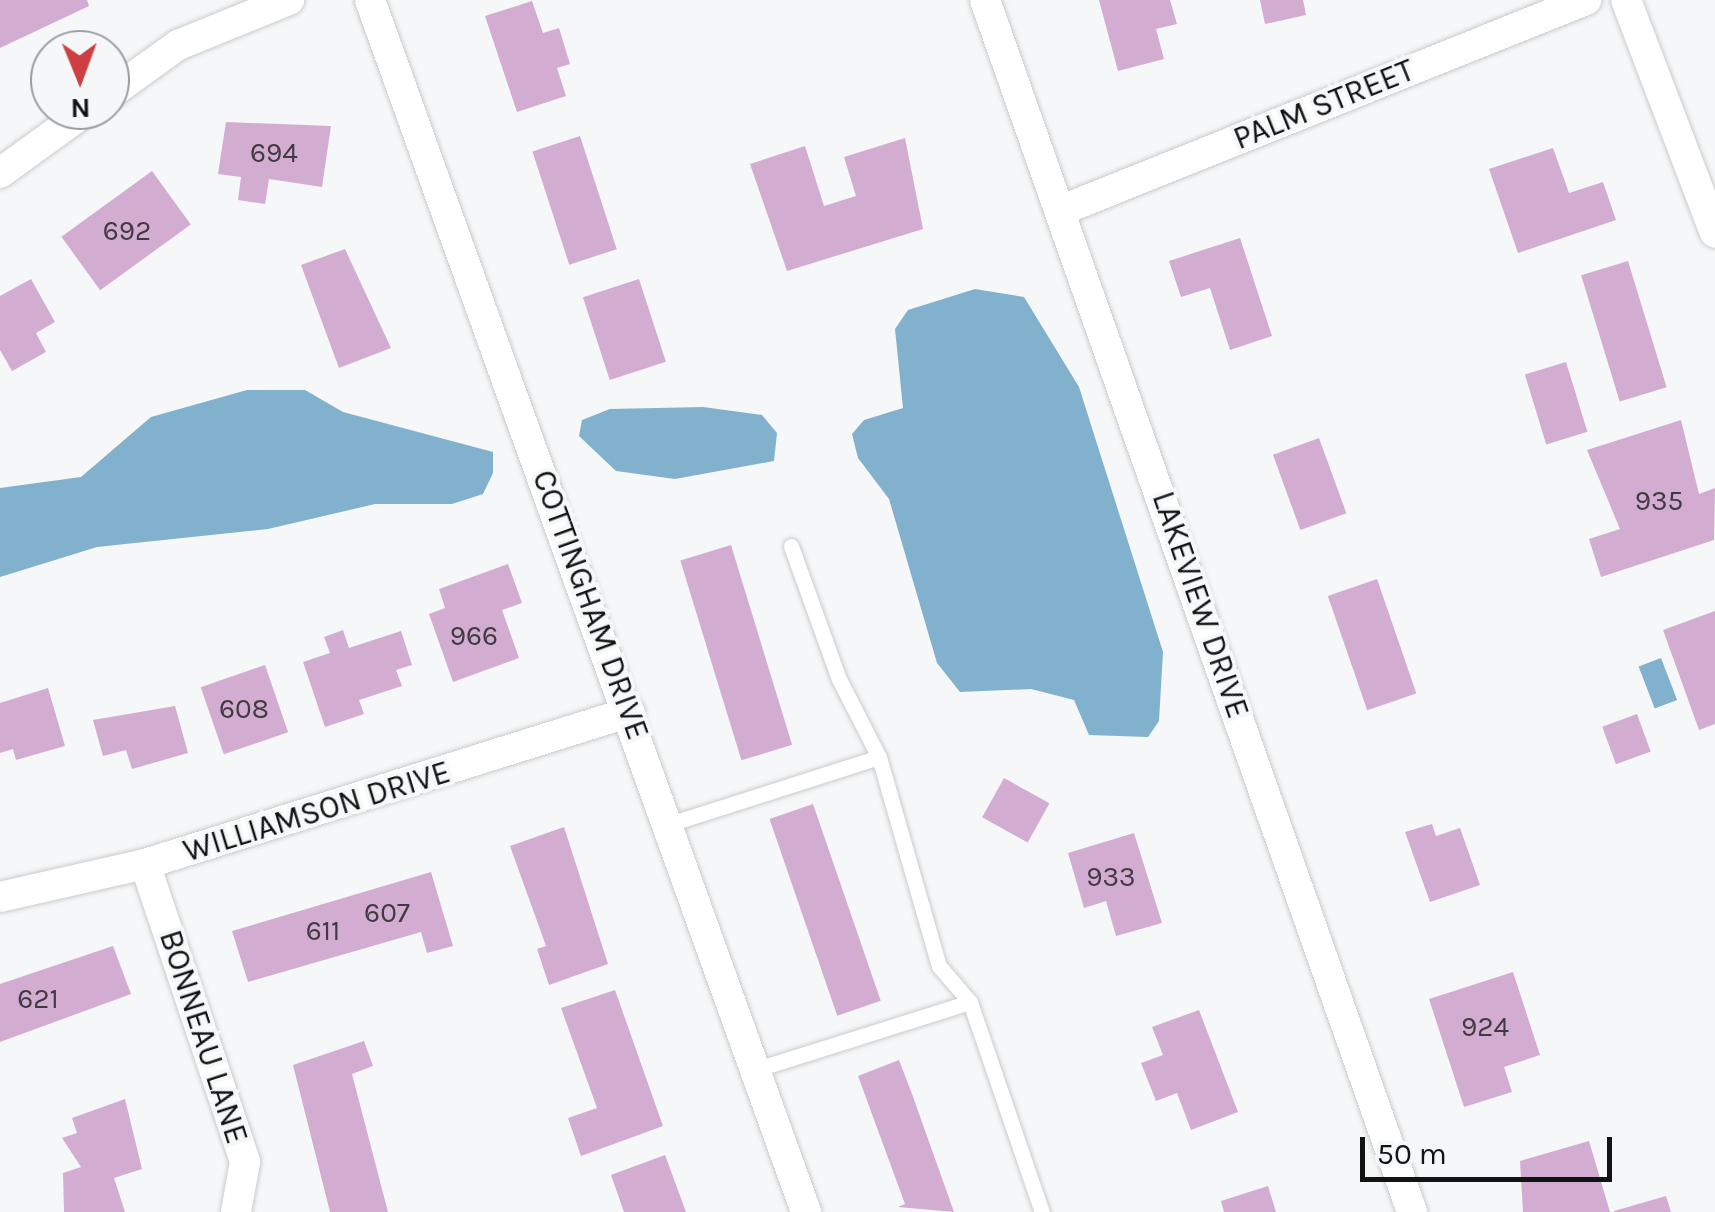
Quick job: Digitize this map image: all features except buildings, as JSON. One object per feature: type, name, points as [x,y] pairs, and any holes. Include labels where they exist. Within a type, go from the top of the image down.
[{"type":"street","points":[[130,80],[178,45],[288,0]]},
{"type":"street","name":"COTTINGHAM DRIVE","points":[[370,0],[630,712],[806,1212]]},
{"type":"street","name":"LAKEVIEW DRIVE","points":[[985,0],[1412,1212]]},
{"type":"street","name":"PALM STREET","points":[[1062,210],[1586,0]]},
{"type":"street","points":[[1626,0],[1715,233]]},
{"type":"street","points":[[0,173],[59,130]]},
{"type":"street","name":"WILLIAMSON DRIVE","points":[[0,897],[145,864],[630,712]]},
{"type":"street","name":"BONNEAU LANE","points":[[145,864],[245,1162],[236,1212]]},
{"type":"lane","points":[[791,546],[839,679],[879,757],[939,966],[970,1002],[1042,1212]]},
{"type":"lane","points":[[669,824],[879,757]]},
{"type":"lane","points":[[754,1070],[970,1002]]},
{"type":"water","points":[[975,289],[1024,297],[1079,387],[1163,652],[1159,721],[1148,737],[1089,735],[1074,700],[1031,689],[960,692],[937,663],[889,499],[858,458],[852,434],[864,420],[903,408],[895,329],[908,310]]},
{"type":"water","points":[[247,390],[305,390],[343,412],[493,452],[493,473],[483,494],[452,504],[375,504],[268,529],[97,547],[0,577],[0,488],[81,477],[151,417]]},
{"type":"water","points":[[703,407],[762,415],[777,433],[774,461],[675,479],[616,471],[579,436],[582,420],[610,409]]},
{"type":"water","points":[[1661,658],[1677,700],[1655,709],[1639,667]]}]
